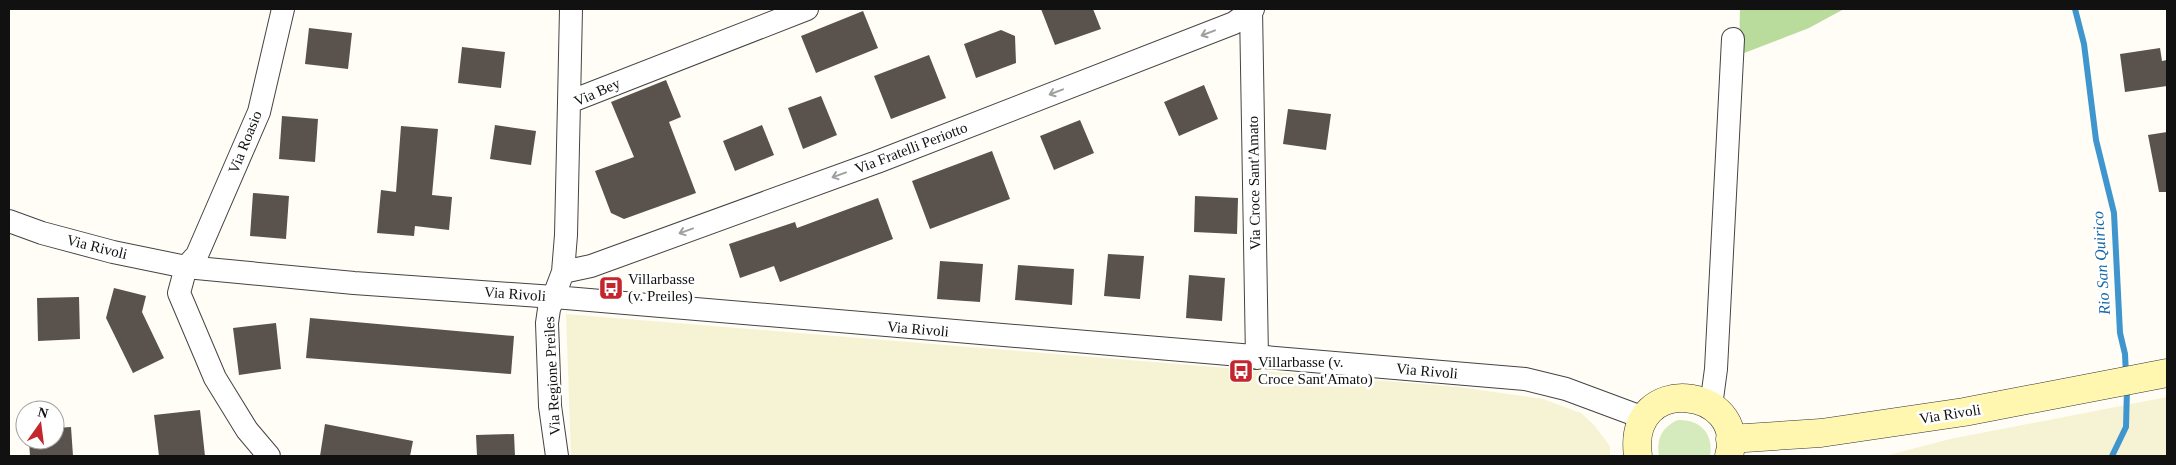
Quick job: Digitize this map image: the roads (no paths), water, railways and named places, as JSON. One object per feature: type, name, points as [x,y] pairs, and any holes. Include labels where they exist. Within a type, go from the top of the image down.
[{"type":"street","name":"Via Roasio","points":[[186,266],[197,254],[259,112],[283,9]]},
{"type":"street","points":[[569,102],[571,9]]},
{"type":"street","name":"Via Bey","points":[[554,297],[563,272],[566,235],[569,102],[807,9]]},
{"type":"street","name":"Via Fratelli Periotto","points":[[563,272],[591,266],[877,162],[1234,23],[1252,10]]},
{"type":"street","name":"Via Croce Sant'Amato","points":[[1252,10],[1257,358]]},
{"type":"street","points":[[1638,456],[1639,430],[1644,418],[1654,407],[1668,400],[1683,397],[1698,399],[1712,406],[1716,370],[1733,39]]},
{"type":"street","name":"Via Rivoli","points":[[9,222],[113,252],[186,266],[354,283],[554,297],[1257,358],[1525,379],[1566,389],[1644,418]]},
{"type":"street","points":[[186,266],[179,293],[215,378],[247,430],[269,456]]},
{"type":"street","name":"Via Regione Preiles","points":[[554,297],[548,309],[547,323],[550,406],[557,456]]},
{"type":"street","name":"Via Rivoli","points":[[1712,406],[1721,415],[1727,426],[1730,448],[1964,412],[2164,373]]},
{"type":"waterway","name":"Rio San Quirico","points":[[2075,9],[2084,44],[2096,140],[2114,213],[2120,333],[2125,354],[2126,375]]},
{"type":"waterway","name":"Rio San Quirico","points":[[2112,456],[2126,427],[2127,388]]},
{"type":"place","name":"Villarbasse (v. Preiles)","points":[[611,288]]},
{"type":"place","name":"Villarbasse (v. Croce Sant'Amato)","points":[[1241,371]]}]
